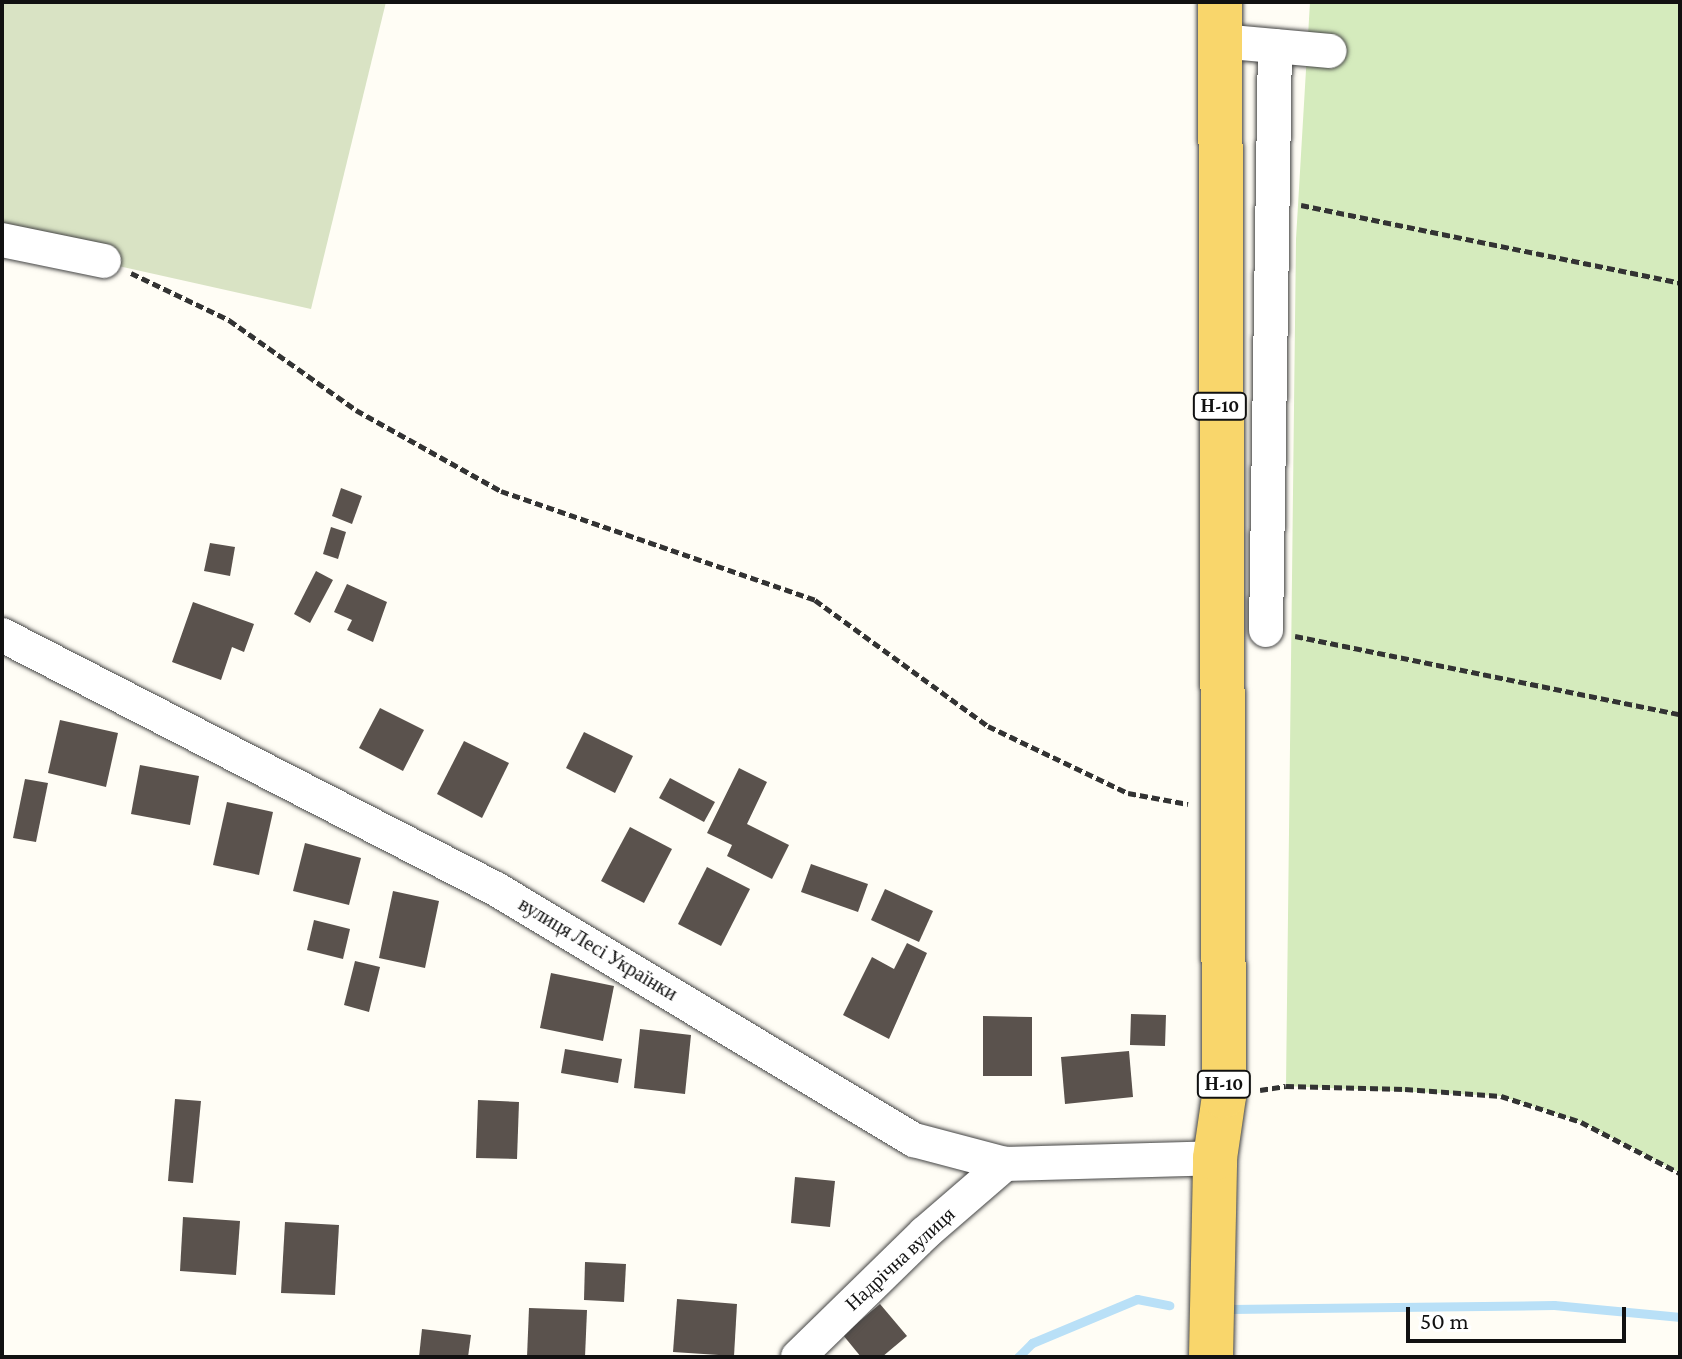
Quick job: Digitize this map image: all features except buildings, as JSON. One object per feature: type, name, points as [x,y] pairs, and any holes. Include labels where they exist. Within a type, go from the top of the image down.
[{"type":"main road","name":"Н-10","points":[[1211,1357],[1215,1158],[1224,1096],[1220,810],[1220,22]]},
{"type":"street","points":[[1220,22],[1275,46],[1330,51]]},
{"type":"street","points":[[1266,630],[1270,198],[1275,46]]},
{"type":"street","points":[[2,240],[104,261]]},
{"type":"street","name":"вулиця Лесі Українки","points":[[2,635],[496,889],[914,1140],[1005,1164],[1215,1158]]},
{"type":"street","name":"Надрічна вулиця","points":[[798,1357],[925,1233],[1005,1164]]},
{"type":"path","points":[[1270,198],[1680,283]]},
{"type":"path","points":[[104,261],[229,320],[356,410],[501,491],[815,600],[988,726],[1062,765],[1128,793],[1220,810]]},
{"type":"path","points":[[1266,630],[1680,714]]},
{"type":"path","points":[[1286,1086],[1501,1096],[1581,1122],[1680,1173]]},
{"type":"green space","points":[[2,2],[386,2],[311,309],[2,240]]},
{"type":"green space","points":[[1310,2],[1680,2],[1680,1173],[1581,1122],[1501,1096],[1286,1086],[1296,239]]},
{"type":"waterway","points":[[1018,1357],[1032,1343],[1137,1299],[1169,1305]]},
{"type":"waterway","points":[[1231,1309],[1554,1305],[1680,1317]]}]
